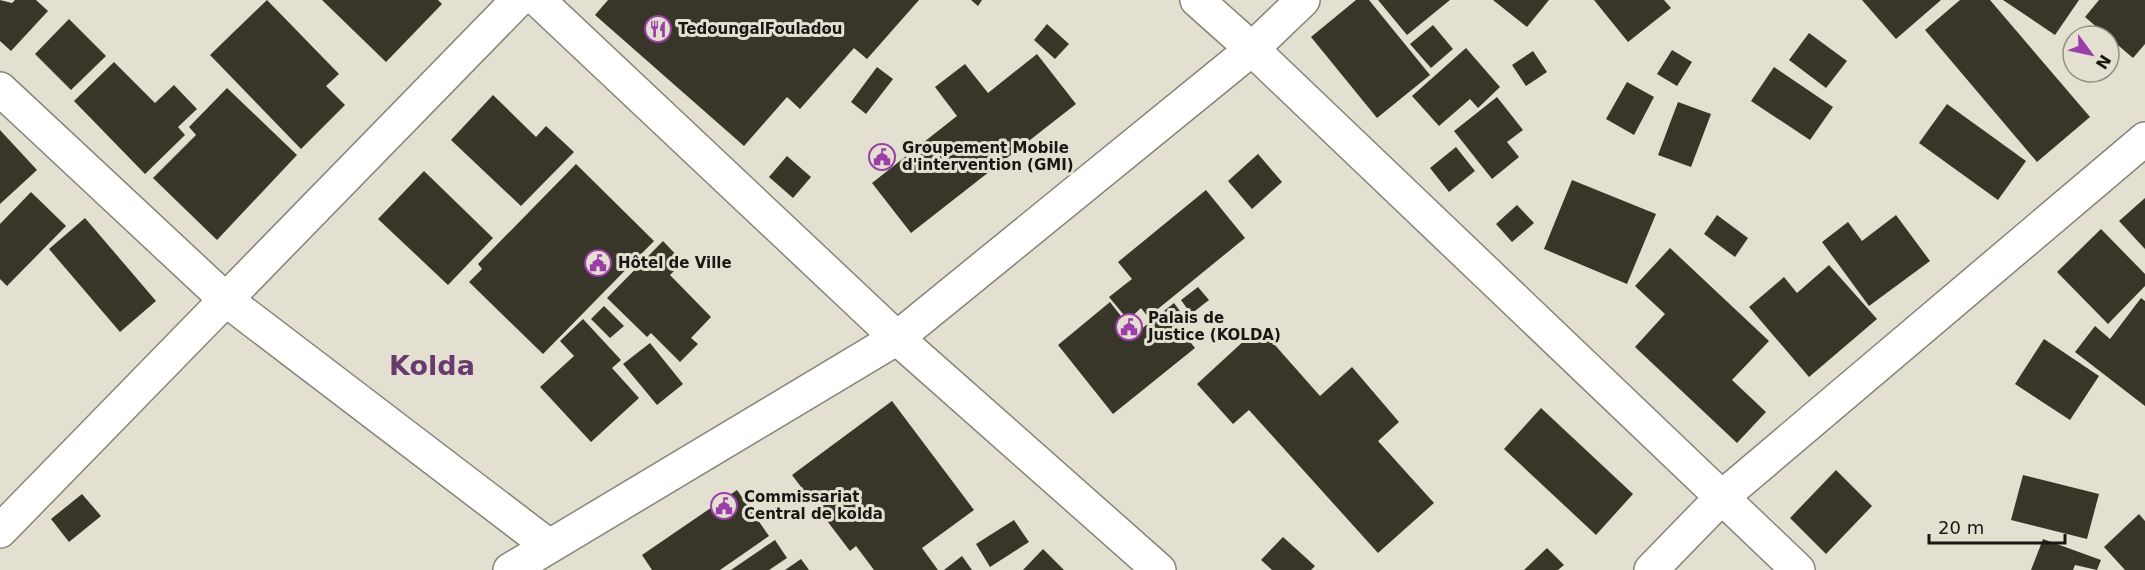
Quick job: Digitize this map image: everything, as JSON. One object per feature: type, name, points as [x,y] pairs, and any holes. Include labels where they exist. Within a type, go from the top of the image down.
[{"type":"street","points":[[0,531],[518,0]]},
{"type":"street","points":[[538,0],[897,338],[1159,570]]},
{"type":"street","points":[[1197,0],[1252,49],[1798,570]]},
{"type":"street","points":[[510,570],[897,338],[1252,49],[1303,0]]},
{"type":"street","points":[[0,89],[225,299],[549,546]]},
{"type":"street","points":[[1651,570],[1721,498],[2145,139]]},
{"type":"building","points":[[0,0],[12,3],[15,0],[36,0],[48,11],[11,51],[0,41]]},
{"type":"building","points":[[267,0],[339,74],[326,86],[345,105],[301,149],[210,55]]},
{"type":"building","points":[[322,0],[438,0],[442,4],[386,62]]},
{"type":"building","points":[[608,0],[919,0],[867,59],[854,48],[800,109],[787,97],[744,146],[595,15]]},
{"type":"building","points":[[971,0],[982,0],[978,6]]},
{"type":"building","points":[[1356,0],[1369,0],[1430,75],[1377,118],[1311,37]]},
{"type":"building","points":[[1378,0],[1450,0],[1407,35]]},
{"type":"building","points":[[1493,0],[1549,0],[1527,27]]},
{"type":"building","points":[[1594,0],[1664,0],[1671,8],[1628,42]]},
{"type":"building","points":[[1862,0],[1941,0],[1896,39]]},
{"type":"building","points":[[1960,0],[1990,0],[2090,117],[2037,162],[1925,30]]},
{"type":"building","points":[[2003,0],[2079,0],[2055,35]]},
{"type":"building","points":[[2099,0],[2145,0],[2145,44],[2133,58],[2121,48],[2121,24],[2093,24],[2085,17]]},
{"type":"building","points":[[69,19],[106,56],[71,90],[35,54]]},
{"type":"building","points":[[1047,24],[1069,44],[1055,59],[1034,40]]},
{"type":"building","points":[[1433,25],[1453,49],[1431,68],[1410,44]]},
{"type":"building","points":[[1809,33],[1847,61],[1826,88],[1789,60]]},
{"type":"building","points":[[1466,48],[1500,87],[1478,108],[1470,99],[1439,126],[1412,96]]},
{"type":"building","points":[[1672,50],[1692,62],[1677,86],[1657,74]]},
{"type":"building","points":[[1533,51],[1547,72],[1526,86],[1512,65]]},
{"type":"building","points":[[1037,54],[1076,104],[911,233],[872,183],[957,116],[935,87],[965,64],[988,93]]},
{"type":"building","points":[[114,62],[155,103],[174,85],[197,109],[178,127],[185,135],[145,174],[74,101]]},
{"type":"building","points":[[877,67],[893,79],[866,114],[851,102]]},
{"type":"building","points":[[1774,67],[1833,107],[1810,140],[1751,101]]},
{"type":"building","points":[[1627,82],[1654,97],[1634,135],[1606,119]]},
{"type":"building","points":[[227,88],[297,155],[217,240],[153,178],[196,135],[189,127]]},
{"type":"building","points":[[493,95],[536,137],[546,126],[574,152],[521,206],[451,140]]},
{"type":"building","points":[[1497,97],[1523,130],[1507,142],[1519,157],[1492,179],[1454,131]]},
{"type":"building","points":[[1678,102],[1711,114],[1691,167],[1658,155]]},
{"type":"building","points":[[1947,104],[2026,161],[1998,200],[1919,143]]},
{"type":"building","points":[[0,130],[37,170],[0,204]]},
{"type":"building","points":[[1456,147],[1475,171],[1449,192],[1430,168]]},
{"type":"building","points":[[1258,154],[1282,182],[1252,209],[1228,181]]},
{"type":"building","points":[[787,156],[811,177],[793,198],[769,177]]},
{"type":"building","points":[[576,164],[654,241],[543,354],[469,282],[482,269],[478,264]]},
{"type":"building","points":[[424,171],[493,238],[448,285],[378,219]]},
{"type":"building","points":[[1572,180],[1656,214],[1627,284],[1544,249]]},
{"type":"building","points":[[1206,190],[1245,238],[1148,317],[1141,308],[1128,320],[1109,297],[1132,279],[1118,262]]},
{"type":"building","points":[[31,192],[66,226],[7,286],[0,279],[0,224]]},
{"type":"building","points":[[2145,198],[2145,249],[2119,221]]},
{"type":"building","points":[[1517,205],[1534,223],[1512,242],[1496,224]]},
{"type":"building","points":[[1717,215],[1748,238],[1735,257],[1704,234]]},
{"type":"building","points":[[1896,215],[1930,261],[1869,306],[1822,242],[1848,222],[1862,241]]},
{"type":"building","points":[[85,218],[156,301],[120,332],[49,249]]},
{"type":"building","points":[[2101,229],[2145,274],[2145,286],[2108,324],[2057,272]]},
{"type":"building","points":[[663,241],[683,262],[670,275],[711,317],[691,338],[698,344],[680,362],[651,333],[647,337],[607,298]]},
{"type":"building","points":[[1670,248],[1769,341],[1732,380],[1766,412],[1737,443],[1635,347],[1665,314],[1635,286]]},
{"type":"building","points":[[1829,265],[1877,319],[1809,377],[1749,307],[1784,277],[1797,293]]},
{"type":"building","points":[[1198,287],[1209,300],[1191,314],[1181,300]]},
{"type":"building","points":[[2141,298],[2145,301],[2145,406],[2075,352],[2095,326],[2110,339]]},
{"type":"building","points":[[1110,302],[1135,334],[1174,303],[1188,322],[1179,328],[1195,348],[1113,414],[1058,345]]},
{"type":"building","points":[[604,306],[624,326],[610,338],[591,319]]},
{"type":"building","points":[[583,319],[621,360],[612,368],[639,398],[591,442],[540,387],[574,356],[560,341]]},
{"type":"building","points":[[1259,327],[1320,396],[1352,367],[1399,422],[1378,441],[1434,503],[1378,553],[1249,410],[1233,424],[1197,384]]},
{"type":"building","points":[[2044,339],[2099,376],[2070,420],[2015,384]]},
{"type":"building","points":[[650,343],[683,384],[657,405],[623,364]]},
{"type":"building","points":[[892,401],[974,510],[922,548],[938,570],[874,570],[856,546],[850,551],[792,475]]},
{"type":"building","points":[[1541,408],[1633,494],[1596,535],[1504,449]]},
{"type":"building","points":[[1836,470],[1872,506],[1826,554],[1790,518]]},
{"type":"building","points":[[2023,475],[2099,494],[2087,539],[2011,520]]},
{"type":"building","points":[[737,490],[769,536],[720,570],[652,570],[642,555]]},
{"type":"building","points":[[82,494],[101,516],[69,542],[51,519]]},
{"type":"building","points":[[2139,514],[2145,521],[2145,570],[2125,570],[2104,547]]},
{"type":"building","points":[[1014,520],[1029,542],[990,567],[976,544]]},
{"type":"building","points":[[1283,537],[1315,566],[1311,570],[1272,570],[1261,560]]},
{"type":"building","points":[[2043,539],[2101,560],[2097,570],[2075,565],[2073,570],[2031,570]]},
{"type":"building","points":[[775,540],[787,558],[769,570],[731,570]]},
{"type":"building","points":[[1547,548],[1564,565],[1558,570],[1524,570]]},
{"type":"building","points":[[1043,549],[1064,570],[1023,570]]},
{"type":"building","points":[[962,556],[972,570],[944,570]]},
{"type":"building","points":[[801,559],[809,570],[785,570]]},
{"type":"place","name":"TedoungalFouladou","points":[[658,29]]},
{"type":"place","name":"Groupement Mobile d'intervention (GMI)","points":[[882,157]]},
{"type":"place","name":"Hôtel de Ville","points":[[598,263]]},
{"type":"place","name":"Palais de Justice (KOLDA)","points":[[1129,327]]},
{"type":"place","name":"Commissariat Central de kolda","points":[[724,506]]},
{"type":"district","name":"Kolda","points":[[432,366]]}]
